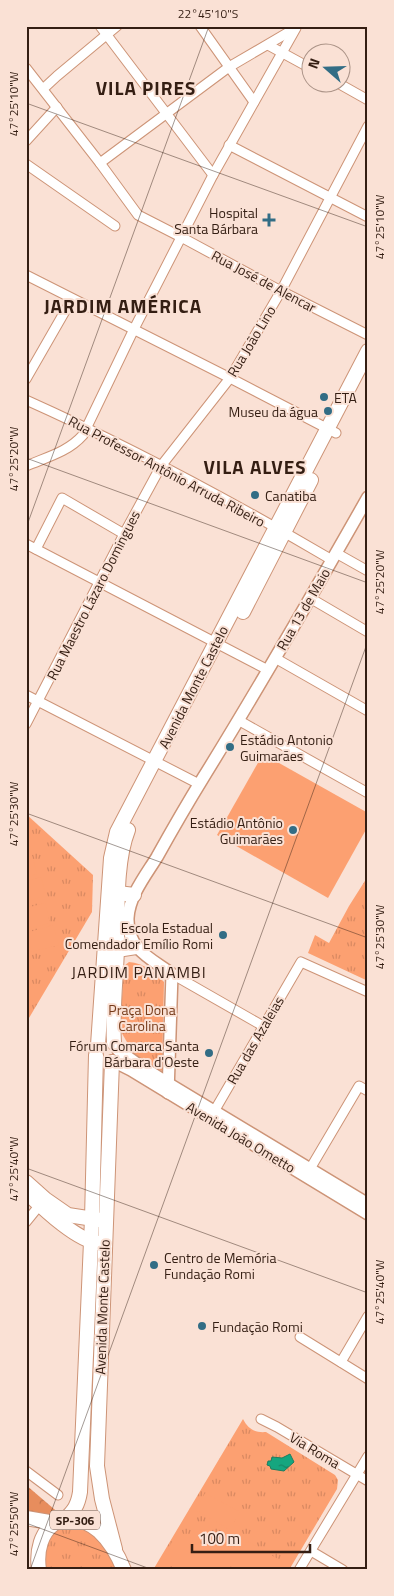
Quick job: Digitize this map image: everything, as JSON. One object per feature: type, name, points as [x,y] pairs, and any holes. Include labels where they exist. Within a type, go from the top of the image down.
[{"type":"main road","name":"Avenida Monte Castelo","points":[[332,431],[368,351]]},
{"type":"main road","name":"Avenida Monte Castelo","points":[[115,1549],[102,1499],[97,1466],[98,1243],[114,1054],[113,1020],[118,894],[121,861],[127,833],[159,763],[220,645],[332,431],[368,371]]},
{"type":"main road","name":"Avenida Monte Castelo","points":[[99,1220],[97,1050],[111,858],[123,820],[159,763]]},
{"type":"main road","points":[[118,894],[134,895]]},
{"type":"main road","points":[[116,950],[136,947]]},
{"type":"main road","points":[[108,1040],[114,1054],[104,1063],[98,1059],[97,1050],[104,1041],[108,1040]]},
{"type":"main road","points":[[26,1182],[43,1202],[72,1230],[85,1240],[98,1243]]},
{"type":"main road","points":[[26,1192],[68,1215],[99,1220]]},
{"type":"main road","points":[[72,1230],[90,1260]]},
{"type":"main road","name":"Avenida Monte Castelo","points":[[60,1521],[74,1511],[79,1500],[90,1260],[98,1243]]},
{"type":"main road","points":[[82,1467],[85,1472],[90,1474],[94,1472],[97,1466]]},
{"type":"main road","name":"SP-306","points":[[26,1518],[82,1522],[93,1527],[115,1549],[124,1570]]},
{"type":"main road","name":"SP-306","points":[[37,1570],[39,1544],[42,1536],[60,1521]]},
{"type":"main road","name":"SP-306","points":[[26,1555],[37,1570]]},
{"type":"street","points":[[100,26],[212,175]]},
{"type":"street","points":[[43,89],[117,26]]},
{"type":"street","points":[[200,26],[254,102]]},
{"type":"street","points":[[100,163],[229,67],[297,27]]},
{"type":"street","points":[[26,466],[75,444],[88,427],[134,329],[212,175],[297,27]]},
{"type":"street","points":[[268,45],[302,64]]},
{"type":"street","name":"Rua José de Alencar","points":[[26,68],[138,215],[368,335]]},
{"type":"street","points":[[352,91],[368,100]]},
{"type":"street","points":[[26,141],[56,107]]},
{"type":"street","name":"Rua João Lino","points":[[161,466],[230,378],[281,291],[368,126]]},
{"type":"street","points":[[229,145],[368,217]]},
{"type":"street","points":[[26,164],[115,226]]},
{"type":"street","points":[[26,275],[332,431]]},
{"type":"street","points":[[26,379],[72,299]]},
{"type":"street","name":"Rua Professor Antônio Arruda Ribeiro","points":[[26,400],[88,427],[280,530],[368,571]]},
{"type":"street","name":"Rua Maestro Lázaro Domingues","points":[[26,724],[161,466]]},
{"type":"street","name":"Rua 13 de Maio","points":[[136,947],[129,930],[128,918],[134,895],[368,497]]},
{"type":"street","points":[[36,549],[62,498],[124,534]]},
{"type":"street","points":[[26,544],[268,670]]},
{"type":"street","points":[[310,598],[368,632]]},
{"type":"street","points":[[274,658],[368,711]]},
{"type":"street","points":[[26,695],[199,784]]},
{"type":"street","points":[[238,720],[368,793]]},
{"type":"street","points":[[136,947],[172,974],[263,1026]]},
{"type":"street","name":"Rua das Azaleias","points":[[212,1115],[301,962],[368,992]]},
{"type":"street","points":[[168,1089],[172,974]]},
{"type":"street","name":"Avenida João Ometto","points":[[114,1054],[130,1070],[168,1089],[308,1173],[368,1214]]},
{"type":"street","points":[[308,1173],[359,1086],[368,1091]]},
{"type":"street","name":"Avenida João Ometto","points":[[308,1173],[368,1204]]},
{"type":"street","points":[[26,1222],[43,1202]]},
{"type":"street","points":[[341,1362],[368,1316]]},
{"type":"street","points":[[300,1337],[368,1378]]},
{"type":"street","name":"Via Roma","points":[[261,1420],[277,1427],[368,1481]]},
{"type":"street","points":[[300,1570],[368,1456]]},
{"type":"street","points":[[26,1471],[58,1495]]},
{"type":"street","points":[[311,1550],[342,1570]]},
{"type":"green space","name":"Estádio Antônio Guimarães","points":[[263,754],[368,813],[368,826],[328,898],[217,835]]},
{"type":"green space","points":[[26,814],[93,875],[92,912],[26,1023]]},
{"type":"green space","points":[[26,833],[37,874],[26,877]]},
{"type":"green space","points":[[368,876],[368,981],[308,953],[315,935],[329,943]]},
{"type":"green space","points":[[41,877],[46,896],[26,901],[26,881]]},
{"type":"green space","points":[[45,903],[50,923],[26,930],[26,908]]},
{"type":"green space","points":[[53,925],[59,945],[26,953],[26,933]]},
{"type":"green space","name":"Praça Dona Carolina","points":[[129,962],[144,966],[164,982],[162,1071],[135,1056],[120,1030],[124,966]]},
{"type":"green space","points":[[243,1419],[252,1430],[266,1432],[335,1475],[338,1480],[337,1489],[289,1570],[153,1570]]},
{"type":"green space","points":[[26,1485],[61,1515],[56,1517],[26,1515]]},
{"type":"green space","points":[[205,1493],[240,1512],[230,1530],[196,1510]]},
{"type":"green space","points":[[66,1525],[79,1526],[100,1539],[119,1570],[42,1570],[42,1550],[55,1530]]},
{"type":"green space","points":[[178,1531],[225,1557],[218,1570],[185,1570],[163,1558]]},
{"type":"green space","points":[[247,1541],[283,1562],[278,1570],[229,1570]]},
{"type":"water","points":[[290,1454],[294,1462],[284,1471],[271,1469],[267,1465],[272,1457],[282,1458]]},
{"type":"place","name":"Hospital Santa Bárbara","points":[[269,220]]},
{"type":"place","name":"ETA","points":[[324,397]]},
{"type":"place","name":"Museu da água","points":[[328,411]]},
{"type":"place","name":"Canatiba","points":[[255,495]]},
{"type":"place","name":"Estádio Antonio Guimarães","points":[[230,747]]},
{"type":"place","name":"Estádio Antônio Guimarães","points":[[293,830]]},
{"type":"place","name":"Escola Estadual Comendador Emílio Romi","points":[[223,935]]},
{"type":"place","name":"Fórum Comarca Santa Bárbara d'Oeste","points":[[209,1053]]},
{"type":"place","name":"Centro de Memória Fundação Romi","points":[[154,1265]]},
{"type":"place","name":"Fundação Romi","points":[[202,1326]]},
{"type":"district","name":"VILA PIRES","points":[[146,87]]},
{"type":"district","name":"JARDIM AMÉRICA","points":[[123,305]]},
{"type":"district","name":"VILA ALVES","points":[[255,466]]},
{"type":"district","name":"JARDIM PANAMBI","points":[[139,972]]}]
